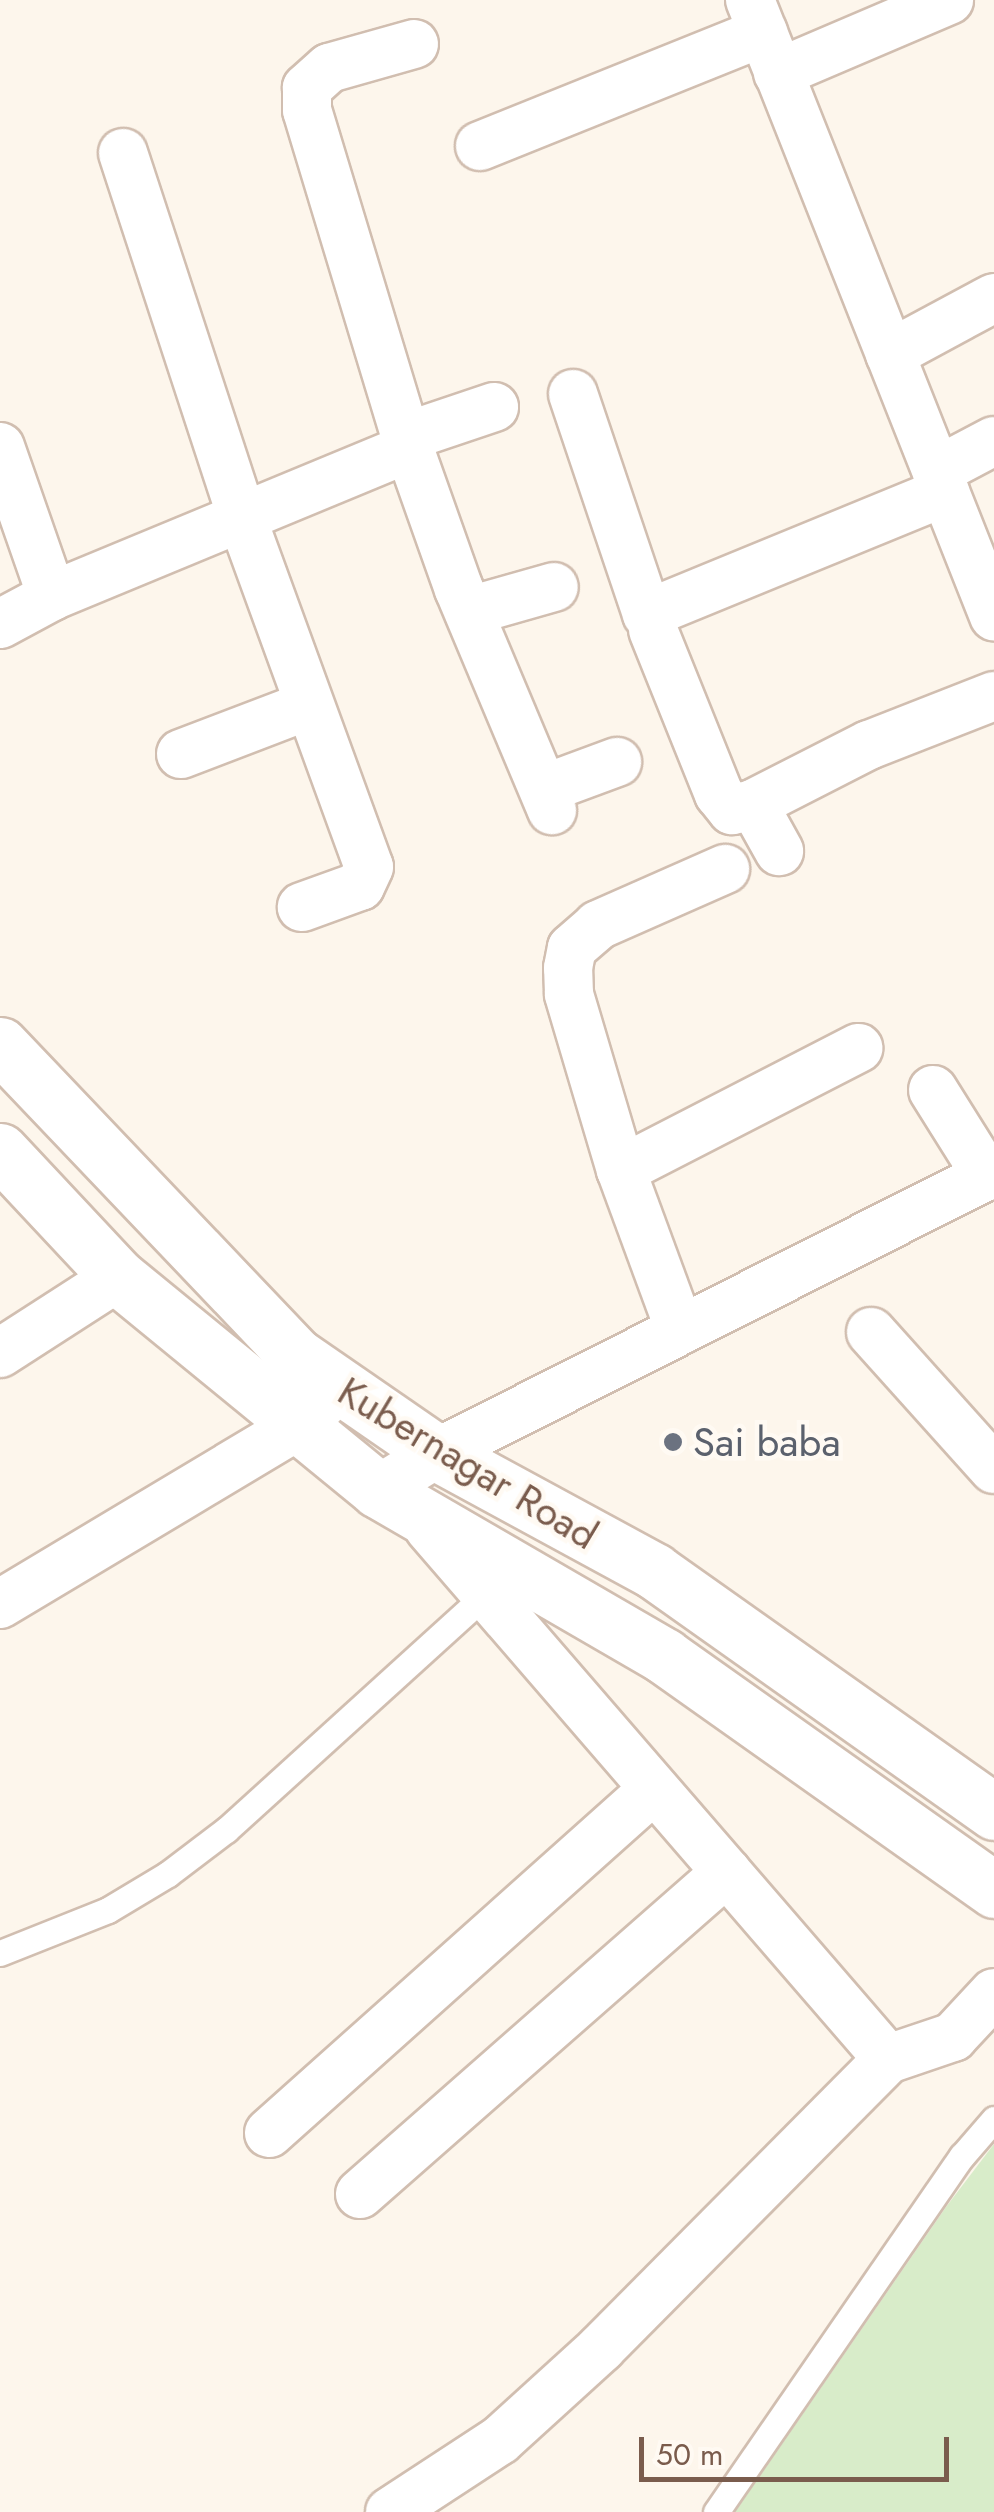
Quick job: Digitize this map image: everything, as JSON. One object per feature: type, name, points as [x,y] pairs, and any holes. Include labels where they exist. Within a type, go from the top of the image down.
[{"type":"main road","name":"Kubernagar Road","points":[[0,1046],[295,1355],[321,1405],[396,1500],[680,1666],[994,1890]]},
{"type":"main road","name":"Kubernagar Road","points":[[0,1152],[118,1277],[321,1405],[437,1453],[654,1572],[990,1801]]},
{"type":"street","points":[[480,146],[764,35],[949,0]]},
{"type":"street","points":[[764,35],[991,599]]},
{"type":"street","points":[[414,44],[329,68],[305,98],[407,442],[469,611],[548,799],[616,762]]},
{"type":"street","points":[[122,152],[243,522],[368,867],[360,886],[302,907]]},
{"type":"street","points":[[890,354],[994,298]]},
{"type":"street","points":[[573,394],[647,614],[941,482],[994,442]]},
{"type":"street","points":[[0,624],[52,596],[243,522],[407,442],[494,407]]},
{"type":"street","points":[[0,447],[52,596]]},
{"type":"street","points":[[469,611],[554,587]]},
{"type":"street","points":[[652,630],[719,794],[732,810],[753,804],[869,745],[994,696]]},
{"type":"street","points":[[181,754],[310,705]]},
{"type":"street","points":[[753,804],[779,851]]},
{"type":"street","points":[[680,1330],[620,1170],[569,994],[572,948],[598,925],[725,870]]},
{"type":"street","points":[[620,1170],[858,1048]]},
{"type":"street","points":[[888,2059],[486,1594],[396,1500],[437,1453],[991,1174],[933,1090]]},
{"type":"street","points":[[0,1353],[118,1277]]},
{"type":"street","points":[[871,1332],[994,1469]]},
{"type":"street","points":[[0,1604],[321,1405]]},
{"type":"street","points":[[270,2133],[654,1789]]},
{"type":"street","points":[[942,1853],[990,1801]]},
{"type":"street","points":[[360,2194],[727,1872]]},
{"type":"street","points":[[404,2508],[500,2440],[587,2362],[888,2059],[953,2037],[994,1993]]},
{"type":"lane","points":[[0,1953],[108,1910],[168,1874],[226,1830],[486,1594]]},
{"type":"lane","points":[[716,2512],[962,2156],[994,2119]]},
{"type":"green space","points":[[994,2144],[994,2512],[735,2512],[946,2207]]},
{"type":"place","name":"Sai baba","points":[[673,1442]]}]
